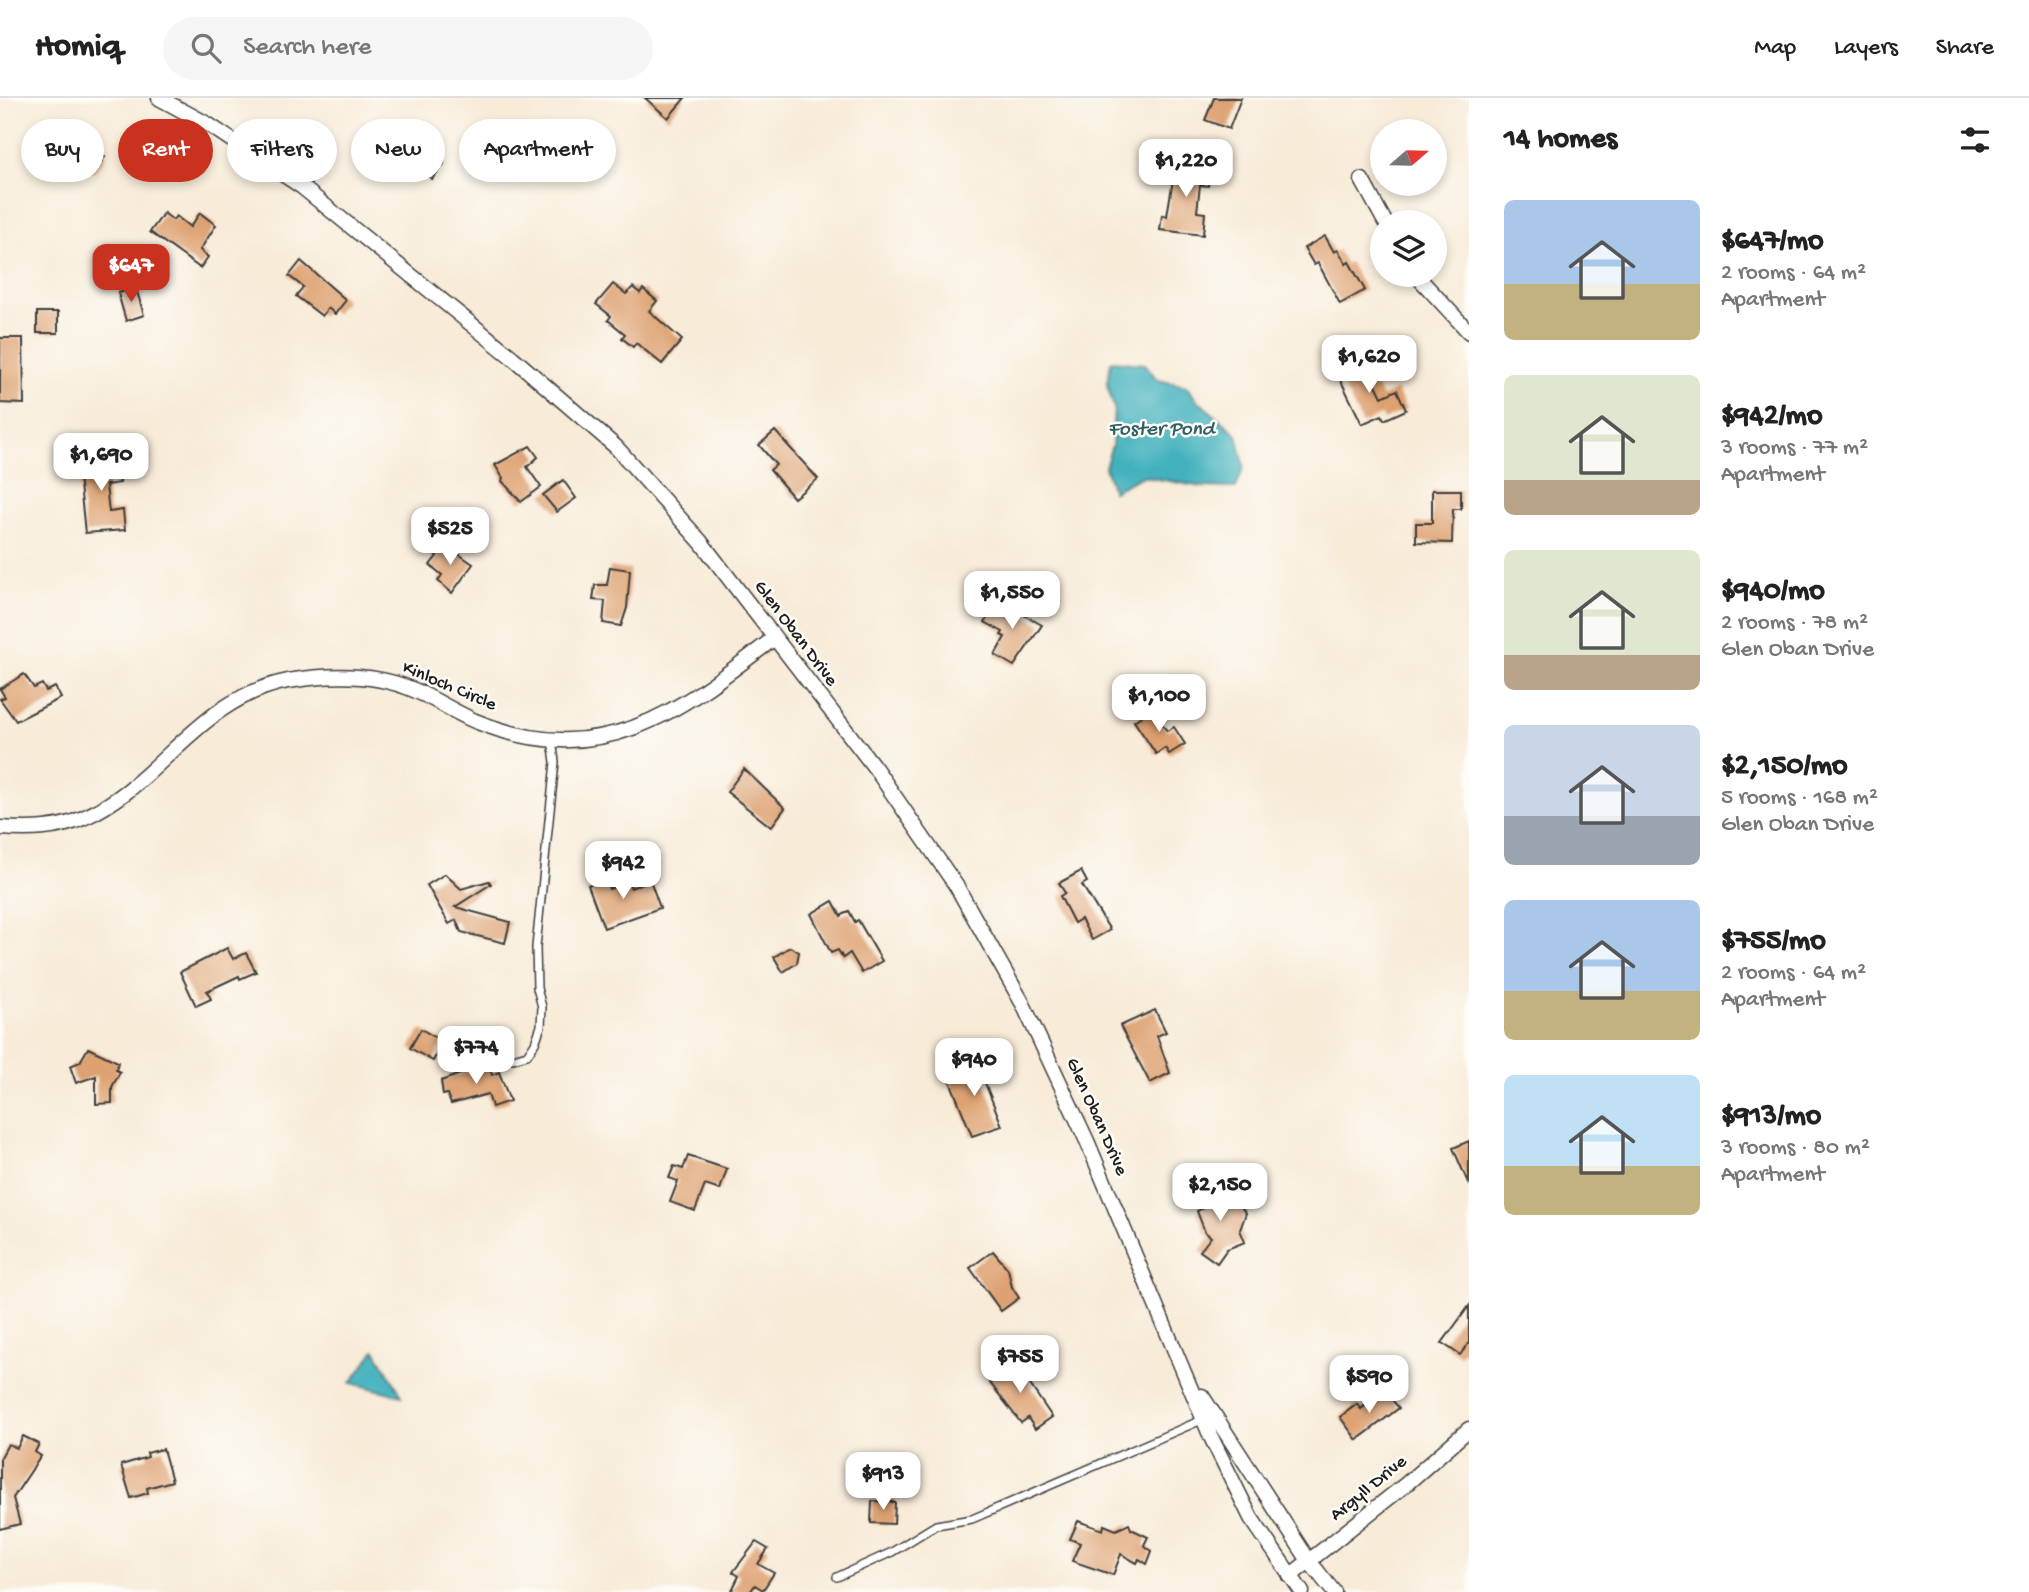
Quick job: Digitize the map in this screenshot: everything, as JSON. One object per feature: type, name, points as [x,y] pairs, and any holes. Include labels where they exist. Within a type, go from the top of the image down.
[{"type":"street","name":"Glen Oban Drive","points":[[159,98],[209,125],[302,187],[513,358],[616,447],[701,542],[888,788],[957,887],[1016,992],[1087,1141],[1251,1518],[1302,1592]]},
{"type":"street","points":[[1362,180],[1378,210]]},
{"type":"street","points":[[1427,287],[1469,332]]},
{"type":"street","name":"Kinloch Circle","points":[[0,828],[35,830],[83,819],[118,797],[209,717],[244,696],[286,682],[365,676],[411,688],[511,733],[552,739],[590,739],[628,732],[666,716],[702,694],[773,639]]},
{"type":"street","name":"Glen Oban Drive","points":[[1209,1417],[1309,1561],[1334,1592]]},
{"type":"street","name":"Argyll Drive","points":[[1290,1576],[1449,1449],[1469,1429]]},
{"type":"lane","points":[[513,1059],[527,1055],[536,1043],[541,1026],[542,1007],[537,988],[536,947],[555,762],[552,739]]},
{"type":"lane","points":[[837,1577],[892,1552],[936,1525],[972,1519],[1164,1434],[1209,1417]]},
{"type":"water","name":"Foster Pond","points":[[1111,361],[1144,364],[1158,380],[1186,386],[1197,400],[1237,434],[1244,466],[1236,488],[1202,487],[1142,476],[1113,491],[1105,467],[1112,445],[1114,408],[1107,385]]},
{"type":"water","points":[[375,1350],[402,1396],[351,1383]]},
{"type":"building","points":[[645,98],[685,98],[668,118]]},
{"type":"building","points":[[1214,98],[1241,98],[1229,129],[1205,120]]},
{"type":"building","points":[[1176,161],[1210,164],[1208,186],[1200,185],[1197,212],[1205,213],[1203,235],[1160,230],[1162,215],[1167,216]]},
{"type":"building","points":[[164,213],[173,220],[176,216],[190,227],[200,213],[216,225],[200,250],[208,257],[200,268],[150,232]]},
{"type":"building","points":[[1325,236],[1334,252],[1338,250],[1346,264],[1349,262],[1365,290],[1340,304],[1318,263],[1314,265],[1304,248]]},
{"type":"building","points":[[301,261],[346,300],[335,314],[328,308],[322,316],[296,296],[303,287],[289,276]]},
{"type":"building","points":[[613,284],[626,294],[633,287],[640,293],[643,289],[657,301],[649,311],[682,340],[662,364],[636,343],[633,347],[622,338],[625,334],[608,320],[611,316],[596,304]]},
{"type":"building","points":[[136,288],[144,315],[126,321],[118,293]]},
{"type":"building","points":[[37,312],[58,312],[58,333],[37,333]]},
{"type":"building","points":[[0,338],[23,338],[24,404],[0,403]]},
{"type":"building","points":[[1365,362],[1382,397],[1397,390],[1406,410],[1384,420],[1382,415],[1362,424],[1338,375]]},
{"type":"building","points":[[775,431],[818,479],[794,498],[770,470],[776,465],[759,445]]},
{"type":"building","points":[[116,444],[120,483],[106,485],[109,512],[123,510],[125,530],[85,533],[79,475],[99,472],[96,446]]},
{"type":"building","points":[[530,446],[538,457],[527,467],[541,487],[521,502],[502,481],[503,478],[495,465]]},
{"type":"building","points":[[563,480],[576,498],[557,512],[543,495]]},
{"type":"building","points":[[1432,490],[1461,490],[1461,509],[1453,509],[1452,543],[1416,542],[1416,523],[1432,523]]},
{"type":"building","points":[[441,542],[473,564],[452,593],[438,581],[442,575],[430,565],[437,556],[433,552]]},
{"type":"building","points":[[610,567],[630,570],[627,608],[621,626],[603,623],[605,601],[593,600],[595,585],[607,585]]},
{"type":"building","points":[[997,600],[1042,625],[1014,666],[995,655],[1005,637],[1001,635],[1003,632],[985,622]]},
{"type":"building","points":[[24,674],[34,688],[42,684],[46,691],[55,687],[61,698],[16,721],[0,699],[5,697],[0,689]]},
{"type":"building","points":[[1152,709],[1167,731],[1174,727],[1185,744],[1169,754],[1165,748],[1156,754],[1134,721]]},
{"type":"building","points":[[744,769],[785,808],[771,827],[727,792]]},
{"type":"building","points":[[1081,871],[1087,882],[1082,885],[1110,930],[1092,940],[1081,919],[1074,923],[1060,896],[1065,893],[1059,883]]},
{"type":"building","points":[[445,874],[461,889],[489,881],[491,884],[455,907],[510,922],[505,943],[461,932],[456,920],[449,924],[427,885]]},
{"type":"building","points":[[605,878],[609,889],[628,882],[631,888],[650,880],[660,908],[604,928],[588,885]]},
{"type":"building","points":[[833,901],[841,916],[849,911],[855,922],[858,920],[882,961],[862,973],[850,953],[843,958],[838,950],[831,953],[811,914]]},
{"type":"building","points":[[790,947],[799,952],[797,963],[783,972],[774,957]]},
{"type":"building","points":[[227,948],[233,959],[246,953],[256,972],[240,979],[239,976],[207,991],[211,999],[196,1006],[180,972]]},
{"type":"building","points":[[1155,1010],[1166,1032],[1157,1036],[1170,1073],[1150,1083],[1120,1026]]},
{"type":"building","points":[[421,1029],[443,1042],[433,1061],[410,1048]]},
{"type":"building","points":[[88,1048],[118,1062],[116,1070],[120,1072],[112,1087],[112,1103],[96,1104],[96,1076],[76,1083],[70,1066],[80,1062]]},
{"type":"building","points":[[976,1060],[1002,1126],[972,1136],[946,1071]]},
{"type":"building","points":[[488,1064],[492,1075],[499,1072],[510,1101],[492,1107],[488,1094],[451,1104],[447,1094],[443,1095],[441,1081]]},
{"type":"building","points":[[1469,1141],[1469,1185],[1453,1148]]},
{"type":"building","points":[[688,1156],[727,1169],[720,1190],[705,1185],[695,1211],[670,1202],[678,1181],[669,1178],[674,1166],[683,1169]]},
{"type":"building","points":[[1214,1184],[1218,1194],[1224,1191],[1226,1198],[1230,1196],[1232,1203],[1236,1201],[1246,1213],[1240,1230],[1245,1242],[1227,1249],[1217,1263],[1200,1251],[1211,1237],[1205,1232],[1197,1211],[1204,1208],[1201,1190]]},
{"type":"building","points":[[993,1251],[1008,1269],[1012,1287],[1019,1298],[1001,1311],[970,1268]]},
{"type":"building","points":[[1469,1306],[1469,1343],[1460,1355],[1442,1343]]},
{"type":"building","points":[[1014,1361],[1052,1417],[1035,1429],[1028,1418],[1021,1423],[987,1379]]},
{"type":"building","points":[[1384,1390],[1399,1408],[1357,1440],[1340,1417],[1357,1404],[1361,1409]]},
{"type":"building","points":[[23,1436],[39,1444],[35,1452],[41,1456],[13,1498],[20,1524],[0,1529],[0,1459],[8,1444],[17,1448]]},
{"type":"building","points":[[163,1449],[172,1481],[147,1488],[148,1493],[131,1498],[121,1465],[148,1457],[147,1453]]},
{"type":"building","points":[[872,1501],[895,1502],[894,1524],[871,1523]]},
{"type":"building","points":[[1078,1521],[1103,1530],[1104,1525],[1116,1530],[1129,1524],[1131,1529],[1148,1537],[1144,1545],[1152,1551],[1147,1564],[1139,1559],[1137,1563],[1121,1554],[1113,1575],[1072,1561],[1080,1543],[1070,1539]]},
{"type":"building","points":[[756,1542],[768,1549],[758,1564],[774,1573],[763,1590],[755,1585],[750,1592],[731,1592],[739,1576],[733,1572]]}]
